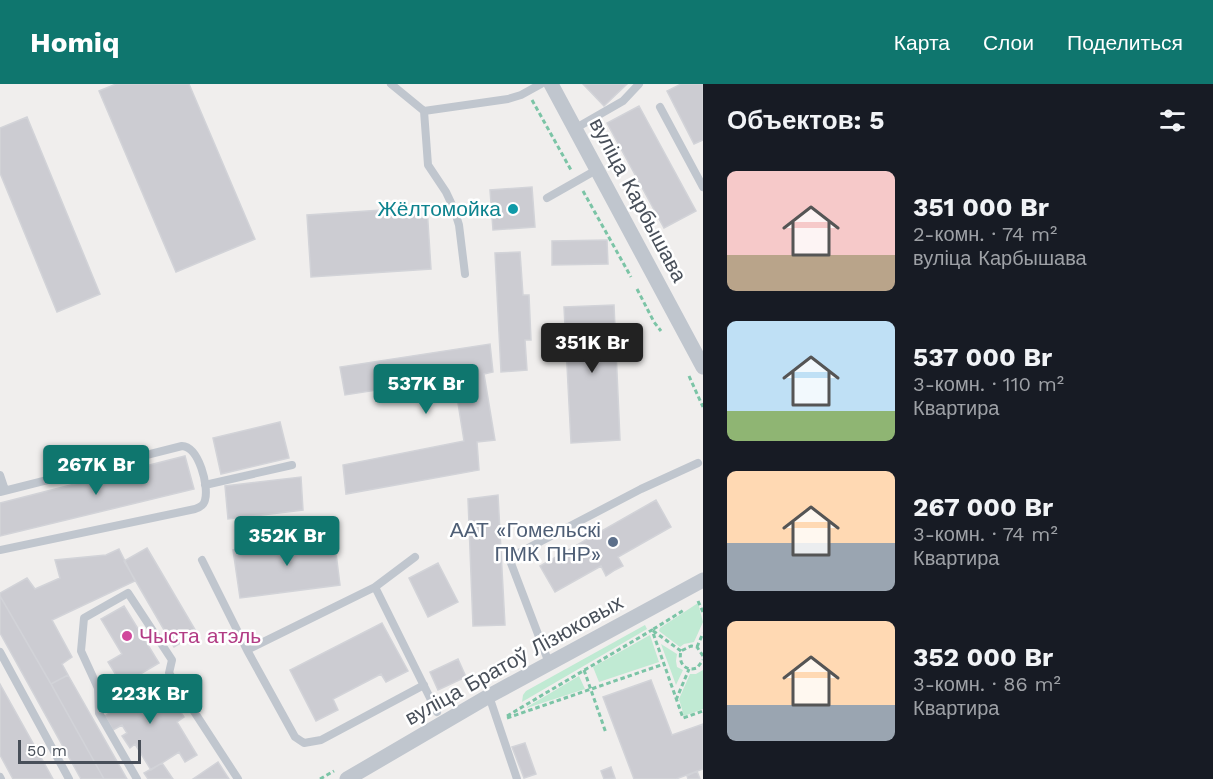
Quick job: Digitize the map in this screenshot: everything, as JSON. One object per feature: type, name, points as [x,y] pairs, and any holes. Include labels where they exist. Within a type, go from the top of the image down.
[{"type":"street","name":"вуліца Карбышава","points":[[551,84],[701,359]]},
{"type":"street","name":"вуліца Братоў Лізюковых","points":[[347,779],[489,696],[703,580]]},
{"type":"lane","points":[[391,84],[423,111],[428,165],[446,192],[459,225],[465,274]]},
{"type":"lane","points":[[423,111],[508,99],[541,84]]},
{"type":"lane","points":[[576,129],[623,101],[639,84]]},
{"type":"lane","points":[[660,107],[699,171],[703,187]]},
{"type":"lane","points":[[547,198],[598,169]]},
{"type":"lane","points":[[0,475],[3,491],[182,446],[192,449],[198,457],[205,485],[205,501],[202,507],[195,509],[0,550]]},
{"type":"lane","points":[[549,663],[509,558],[698,462]]},
{"type":"lane","points":[[205,485],[292,465]]},
{"type":"lane","points":[[247,650],[375,587],[416,557]]},
{"type":"lane","points":[[202,560],[247,650],[295,737],[304,743],[321,740],[423,685]]},
{"type":"lane","points":[[375,587],[437,712]]},
{"type":"lane","points":[[137,779],[99,713],[98,688],[81,651],[84,618],[128,593],[172,660],[169,673],[238,779]]},
{"type":"lane","points":[[0,652],[69,779]]},
{"type":"lane","points":[[489,696],[517,779]]},
{"type":"path","points":[[530,96],[574,175]]},
{"type":"path","points":[[599,123],[619,176]]},
{"type":"path","points":[[582,189],[631,277]]},
{"type":"path","points":[[637,289],[661,331]]},
{"type":"path","points":[[497,721],[703,598]]},
{"type":"path","points":[[698,601],[703,612]]},
{"type":"path","points":[[652,630],[681,651]]},
{"type":"path","points":[[652,630],[683,718],[703,711]]},
{"type":"path","points":[[697,647],[703,633]]},
{"type":"path","points":[[681,651],[687,646],[697,647]]},
{"type":"path","points":[[690,669],[702,666],[703,658],[697,647]]},
{"type":"path","points":[[681,651],[681,662],[690,669]]},
{"type":"path","points":[[497,721],[664,664]]},
{"type":"path","points":[[676,700],[690,669]]},
{"type":"path","points":[[584,670],[606,733]]},
{"type":"green space","points":[[698,603],[703,622],[694,642],[680,647],[659,631],[660,628]]},
{"type":"green space","points":[[645,625],[647,629],[522,702],[526,691]]},
{"type":"green space","points":[[650,635],[659,662],[599,682],[593,667]]},
{"type":"green space","points":[[661,644],[677,654],[677,667],[683,670],[676,685]]},
{"type":"green space","points":[[703,670],[703,709],[684,716],[679,699],[690,674]]},
{"type":"green space","points":[[579,676],[585,689],[527,708],[527,707]]},
{"type":"building","points":[[116,84],[189,84],[255,239],[176,272],[99,91]]},
{"type":"building","points":[[583,84],[627,84],[604,106]]},
{"type":"building","points":[[681,84],[703,84],[703,140],[694,144],[667,91]]},
{"type":"building","points":[[639,106],[696,211],[664,228],[607,123]]},
{"type":"building","points":[[27,117],[100,294],[57,312],[0,173],[0,128]]},
{"type":"building","name":"Жёлтомойка","points":[[532,187],[535,227],[493,230],[490,190]]},
{"type":"building","points":[[427,207],[431,269],[311,277],[307,215]]},
{"type":"building","points":[[607,240],[608,264],[552,265],[552,241]]},
{"type":"building","points":[[520,252],[523,295],[529,295],[531,340],[525,340],[527,370],[501,372],[495,253]]},
{"type":"building","points":[[614,305],[620,440],[571,443],[564,307]]},
{"type":"building","points":[[490,344],[493,372],[484,374],[495,440],[477,442],[479,470],[346,494],[343,465],[464,441],[454,378],[345,395],[340,367]]},
{"type":"building","points":[[280,422],[289,458],[221,474],[213,438]]},
{"type":"building","points":[[185,456],[194,489],[0,536],[0,503]]},
{"type":"building","points":[[301,477],[303,510],[228,519],[225,486]]},
{"type":"building","points":[[498,495],[505,625],[473,626],[468,499]]},
{"type":"building","name":"ААТ «Гомельскі ПМК ПНР»","points":[[656,500],[671,527],[618,557],[623,566],[606,576],[601,566],[555,592],[540,566]]},
{"type":"building","points":[[334,537],[340,585],[240,598],[233,550]]},
{"type":"building","points":[[147,548],[197,633],[174,647],[124,561]]},
{"type":"building","points":[[119,549],[135,581],[52,620],[72,657],[62,664],[68,675],[51,684],[0,593],[27,578],[35,589],[60,578],[55,560],[106,555]]},
{"type":"building","points":[[438,563],[458,602],[428,617],[409,578]]},
{"type":"building","points":[[0,596],[104,779],[81,779],[0,633]]},
{"type":"building","name":"Чыста атэль","points":[[124,606],[159,663],[122,685],[108,662],[122,654],[101,619]]},
{"type":"building","points":[[382,623],[408,671],[386,682],[381,674],[333,699],[338,710],[316,721],[290,670]]},
{"type":"building","points":[[458,659],[466,677],[438,690],[430,672]]},
{"type":"building","points":[[68,675],[127,779],[104,779],[51,684]]},
{"type":"building","points":[[148,678],[165,705],[173,700],[184,717],[177,722],[197,755],[185,762],[179,752],[151,770],[135,744],[130,748],[122,736],[127,733],[122,725],[113,730],[105,716],[112,711],[108,704]]},
{"type":"building","points":[[651,680],[672,735],[703,724],[703,769],[676,779],[634,779],[603,697]]},
{"type":"building","points":[[0,684],[53,779],[13,779],[0,755]]},
{"type":"building","points":[[525,743],[536,774],[524,778],[512,747]]},
{"type":"building","points":[[218,762],[229,779],[193,779]]},
{"type":"building","points":[[162,763],[173,779],[148,779],[144,773]]},
{"type":"building","points":[[611,767],[615,778],[604,779],[601,771]]},
{"type":"building","points":[[697,771],[700,779],[688,779],[687,776]]},
{"type":"place","name":"Жёлтомойка","points":[[513,209]]},
{"type":"place","name":"ААТ «Гомельскі ПМК ПНР»","points":[[613,542]]},
{"type":"place","name":"Чыста атэль","points":[[127,636]]}]
